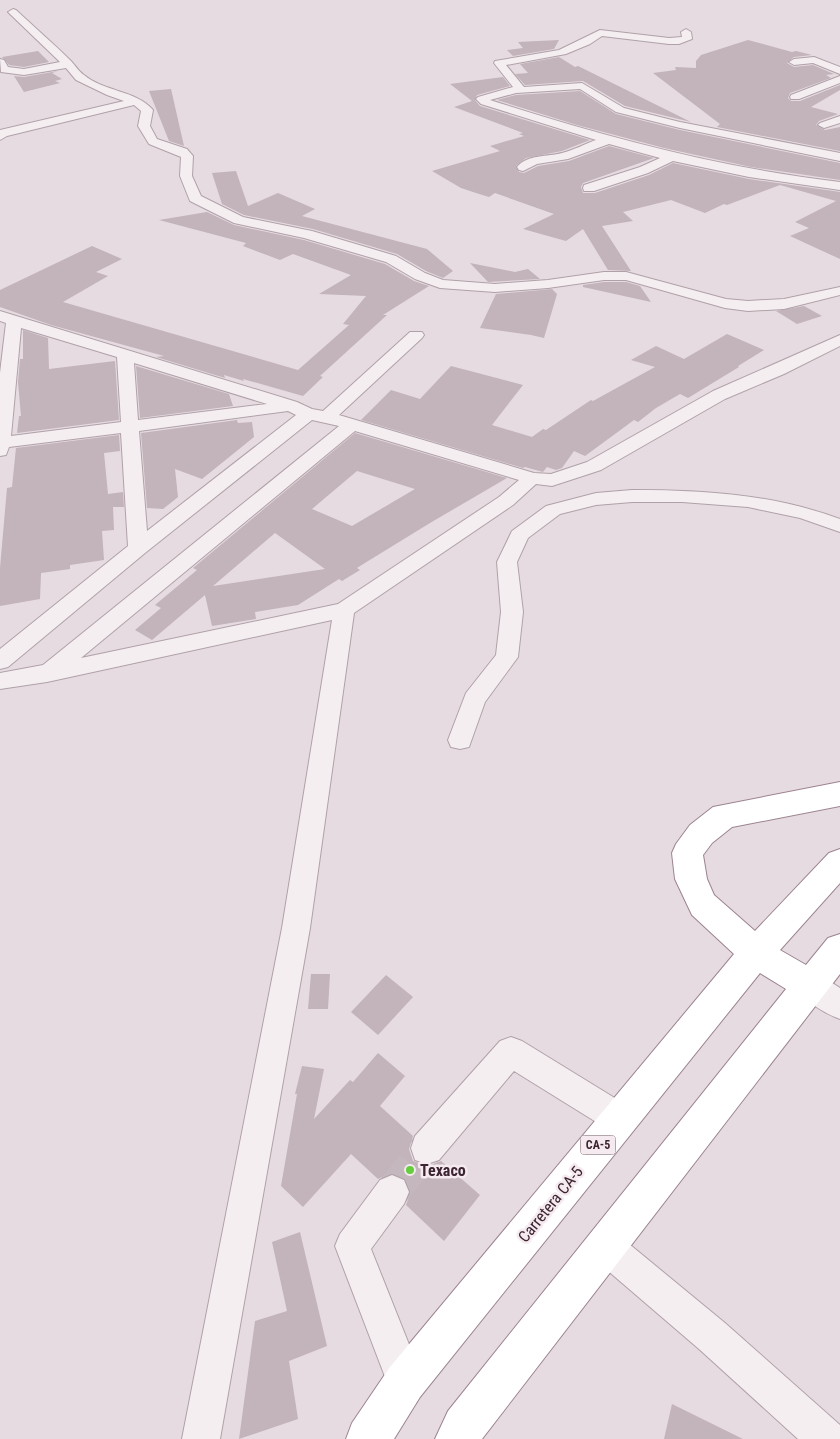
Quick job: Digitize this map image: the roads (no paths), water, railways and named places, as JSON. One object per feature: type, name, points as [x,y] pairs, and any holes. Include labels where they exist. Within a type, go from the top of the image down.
[{"type":"highway","points":[[825,995],[756,954],[702,905],[691,879],[687,853],[701,834],[724,816],[840,794]]},
{"type":"highway","name":"Carretera CA-5","points":[[368,1439],[405,1382],[620,1119],[756,954],[840,862]]},
{"type":"highway","points":[[457,1439],[464,1427],[605,1246],[825,995],[840,949]]},
{"type":"street","points":[[14,12],[80,78],[111,93],[136,101],[147,110],[144,126],[153,141],[183,152],[187,156],[186,176],[195,198],[239,220],[307,234],[391,259],[420,276],[440,284],[461,287],[495,288],[548,284],[604,276],[626,276],[725,303],[748,306],[784,304],[840,291]]},
{"type":"street","points":[[519,91],[499,63],[553,56],[600,33],[627,34],[680,42],[687,39],[686,32]]},
{"type":"street","points":[[794,62],[814,60],[840,71]]},
{"type":"street","points":[[0,62],[4,73],[24,72],[68,64]]},
{"type":"street","points":[[795,97],[840,80]]},
{"type":"street","points":[[840,157],[680,125],[620,110],[582,86],[519,91],[482,99],[485,102],[550,124],[669,158],[808,183],[840,186]]},
{"type":"street","points":[[0,136],[3,133],[136,101]]},
{"type":"street","points":[[824,125],[840,119]]},
{"type":"street","points":[[523,167],[534,161],[564,156],[606,141]]},
{"type":"street","points":[[589,188],[644,170],[669,158]]},
{"type":"street","points":[[309,412],[129,428],[0,446],[7,318],[352,425],[532,478],[552,480],[594,466],[719,395],[778,370],[840,340]]},
{"type":"street","points":[[0,661],[309,412],[416,335]]},
{"type":"street","points":[[125,354],[138,548]]},
{"type":"street","points":[[47,674],[352,425]]},
{"type":"street","points":[[0,681],[47,674],[344,610],[506,501],[532,478]]},
{"type":"street","points":[[201,1439],[296,928],[344,610]]},
{"type":"street","points":[[427,1148],[511,1052],[620,1119]]},
{"type":"street","points":[[392,1192],[352,1246],[405,1382]]},
{"type":"street","points":[[605,1246],[712,1336],[827,1439]]},
{"type":"lane","points":[[460,740],[474,699],[507,657],[512,612],[507,562],[519,535],[553,510],[596,500],[632,496],[682,496],[748,501],[805,512],[840,526]]},
{"type":"tunnel","points":[[392,1192],[427,1148]]},
{"type":"place","name":"Texaco","points":[[410,1170]]}]
